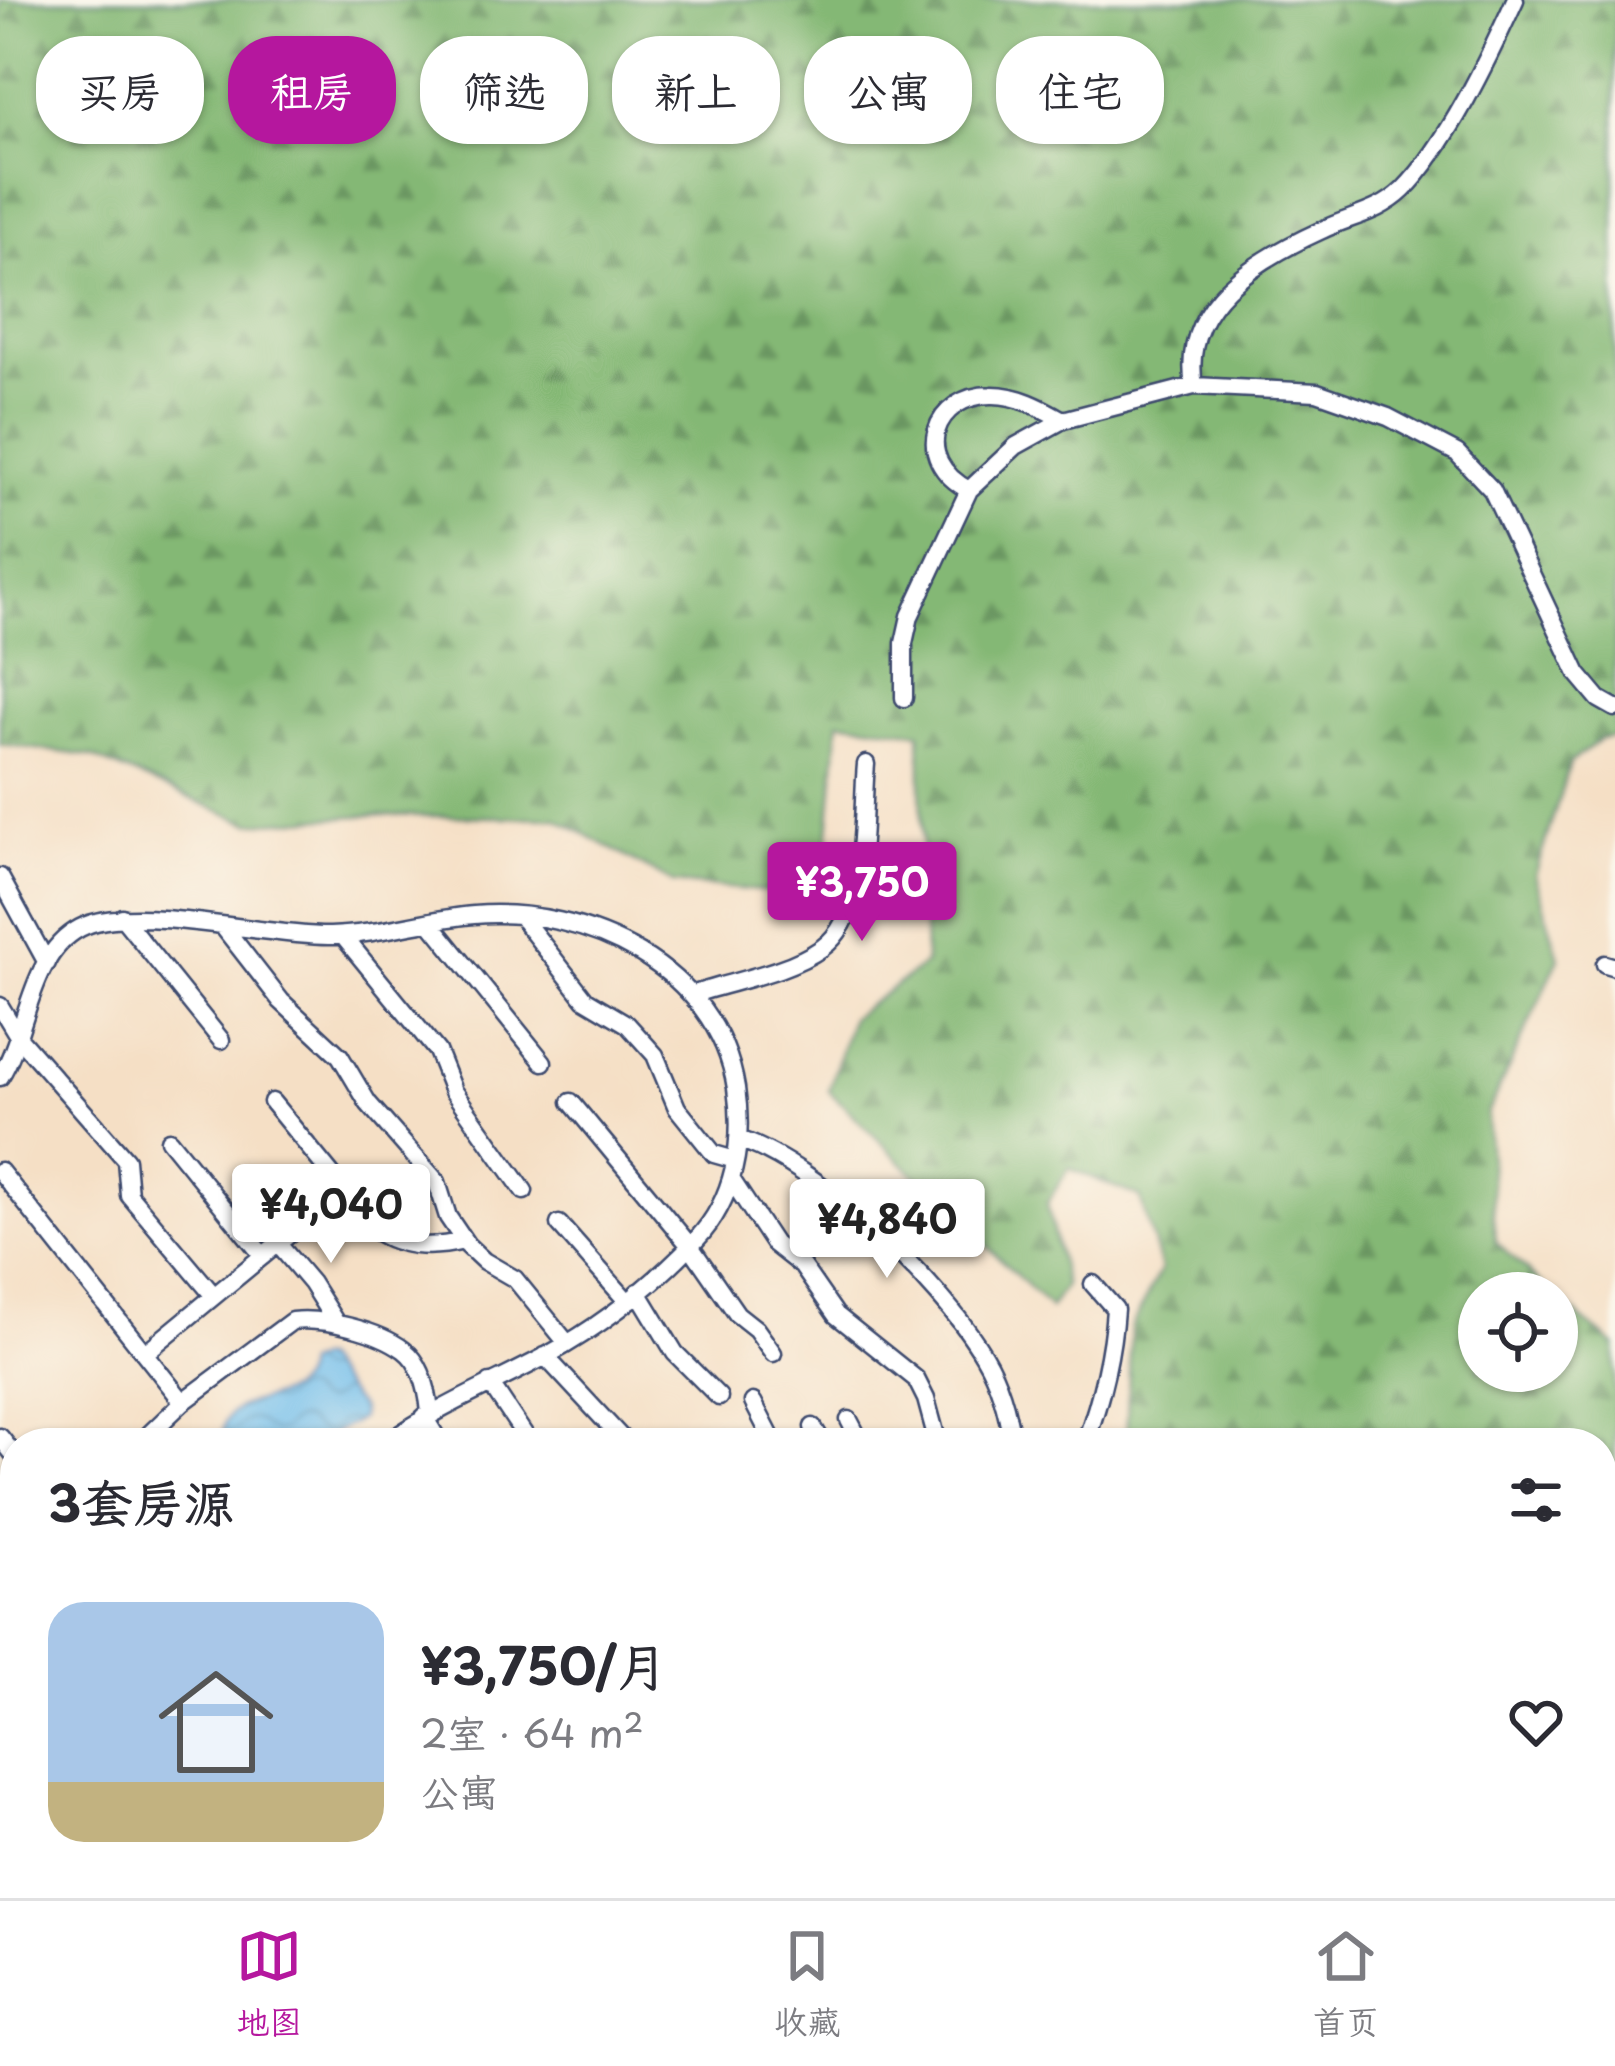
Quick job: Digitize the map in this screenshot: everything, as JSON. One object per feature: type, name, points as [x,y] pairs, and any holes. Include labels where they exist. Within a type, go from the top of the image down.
[{"type":"street","points":[[1194,386],[1194,335],[1218,296],[1278,253],[1322,230],[1371,213],[1402,190],[1423,167],[1476,79],[1515,0]]},
{"type":"street","points":[[904,698],[904,643],[910,616],[969,490],[1016,446],[1064,420],[1194,386],[1317,392],[1388,417],[1457,453],[1492,490],[1578,674],[1615,708]]},
{"type":"street","points":[[969,490],[948,479],[934,450],[943,418],[961,401],[997,394],[1064,420]]},
{"type":"street","points":[[691,995],[806,957],[842,928],[855,895],[866,764]]},
{"type":"street","points":[[0,877],[47,963]]},
{"type":"street","points":[[0,1077],[20,1039],[47,963],[63,939],[78,929],[122,916],[304,937],[343,936],[473,915],[522,918],[595,931],[657,964],[691,995],[717,1030],[731,1062],[740,1123],[731,1179],[719,1209],[690,1246],[598,1325],[427,1414],[410,1428]]},
{"type":"street","points":[[122,916],[221,1040]]},
{"type":"street","points":[[522,918],[585,999],[620,1018],[655,1055],[677,1108],[714,1154],[735,1160]]},
{"type":"street","points":[[430,922],[543,1062]]},
{"type":"street","points":[[225,928],[281,1001],[340,1056],[368,1103],[436,1182],[448,1217],[464,1241],[484,1261],[515,1279],[567,1343]]},
{"type":"street","points":[[343,936],[437,1051],[453,1091],[524,1191]]},
{"type":"street","points":[[0,1006],[20,1039],[126,1160],[129,1195],[214,1296]]},
{"type":"street","points":[[272,1102],[367,1221],[392,1240],[442,1246],[464,1241]]},
{"type":"street","points":[[571,1102],[773,1353]]},
{"type":"street","points":[[738,1139],[762,1146],[800,1169],[878,1236],[940,1299],[972,1336],[993,1374],[1009,1428]]},
{"type":"street","points":[[170,1140],[262,1256]]},
{"type":"street","points":[[0,1172],[183,1402]]},
{"type":"street","points":[[731,1179],[774,1244],[802,1267],[836,1315],[916,1379],[934,1428]]},
{"type":"street","points":[[145,1353],[343,1190]]},
{"type":"street","points":[[559,1224],[632,1297],[674,1353],[719,1397]]},
{"type":"street","points":[[278,1244],[336,1323]]},
{"type":"street","points":[[1091,1428],[1112,1347],[1114,1309],[1093,1284]]},
{"type":"street","points":[[156,1428],[183,1402],[292,1321],[312,1319],[336,1323],[404,1350],[428,1390],[427,1414],[433,1428]]},
{"type":"street","points":[[544,1356],[612,1428]]},
{"type":"street","points":[[490,1383],[520,1428]]},
{"type":"street","points":[[753,1402],[766,1428]]},
{"type":"street","points":[[848,1420],[853,1428]]},
{"type":"green space","points":[[0,0],[1615,0],[1615,737],[1600,739],[1570,763],[1535,875],[1559,958],[1487,1114],[1495,1241],[1528,1272],[1458,1272],[1458,1392],[1578,1392],[1578,1316],[1615,1345],[1615,1428],[1127,1428],[1131,1328],[1161,1269],[1140,1197],[1069,1168],[1047,1203],[1065,1286],[1050,1308],[829,1091],[851,1018],[925,964],[920,732],[839,721],[826,867],[805,895],[673,883],[556,818],[373,815],[249,823],[90,756],[0,744]]},
{"type":"water","points":[[321,1359],[361,1410],[360,1419],[343,1428],[224,1428],[233,1412],[290,1390],[305,1365]]}]
